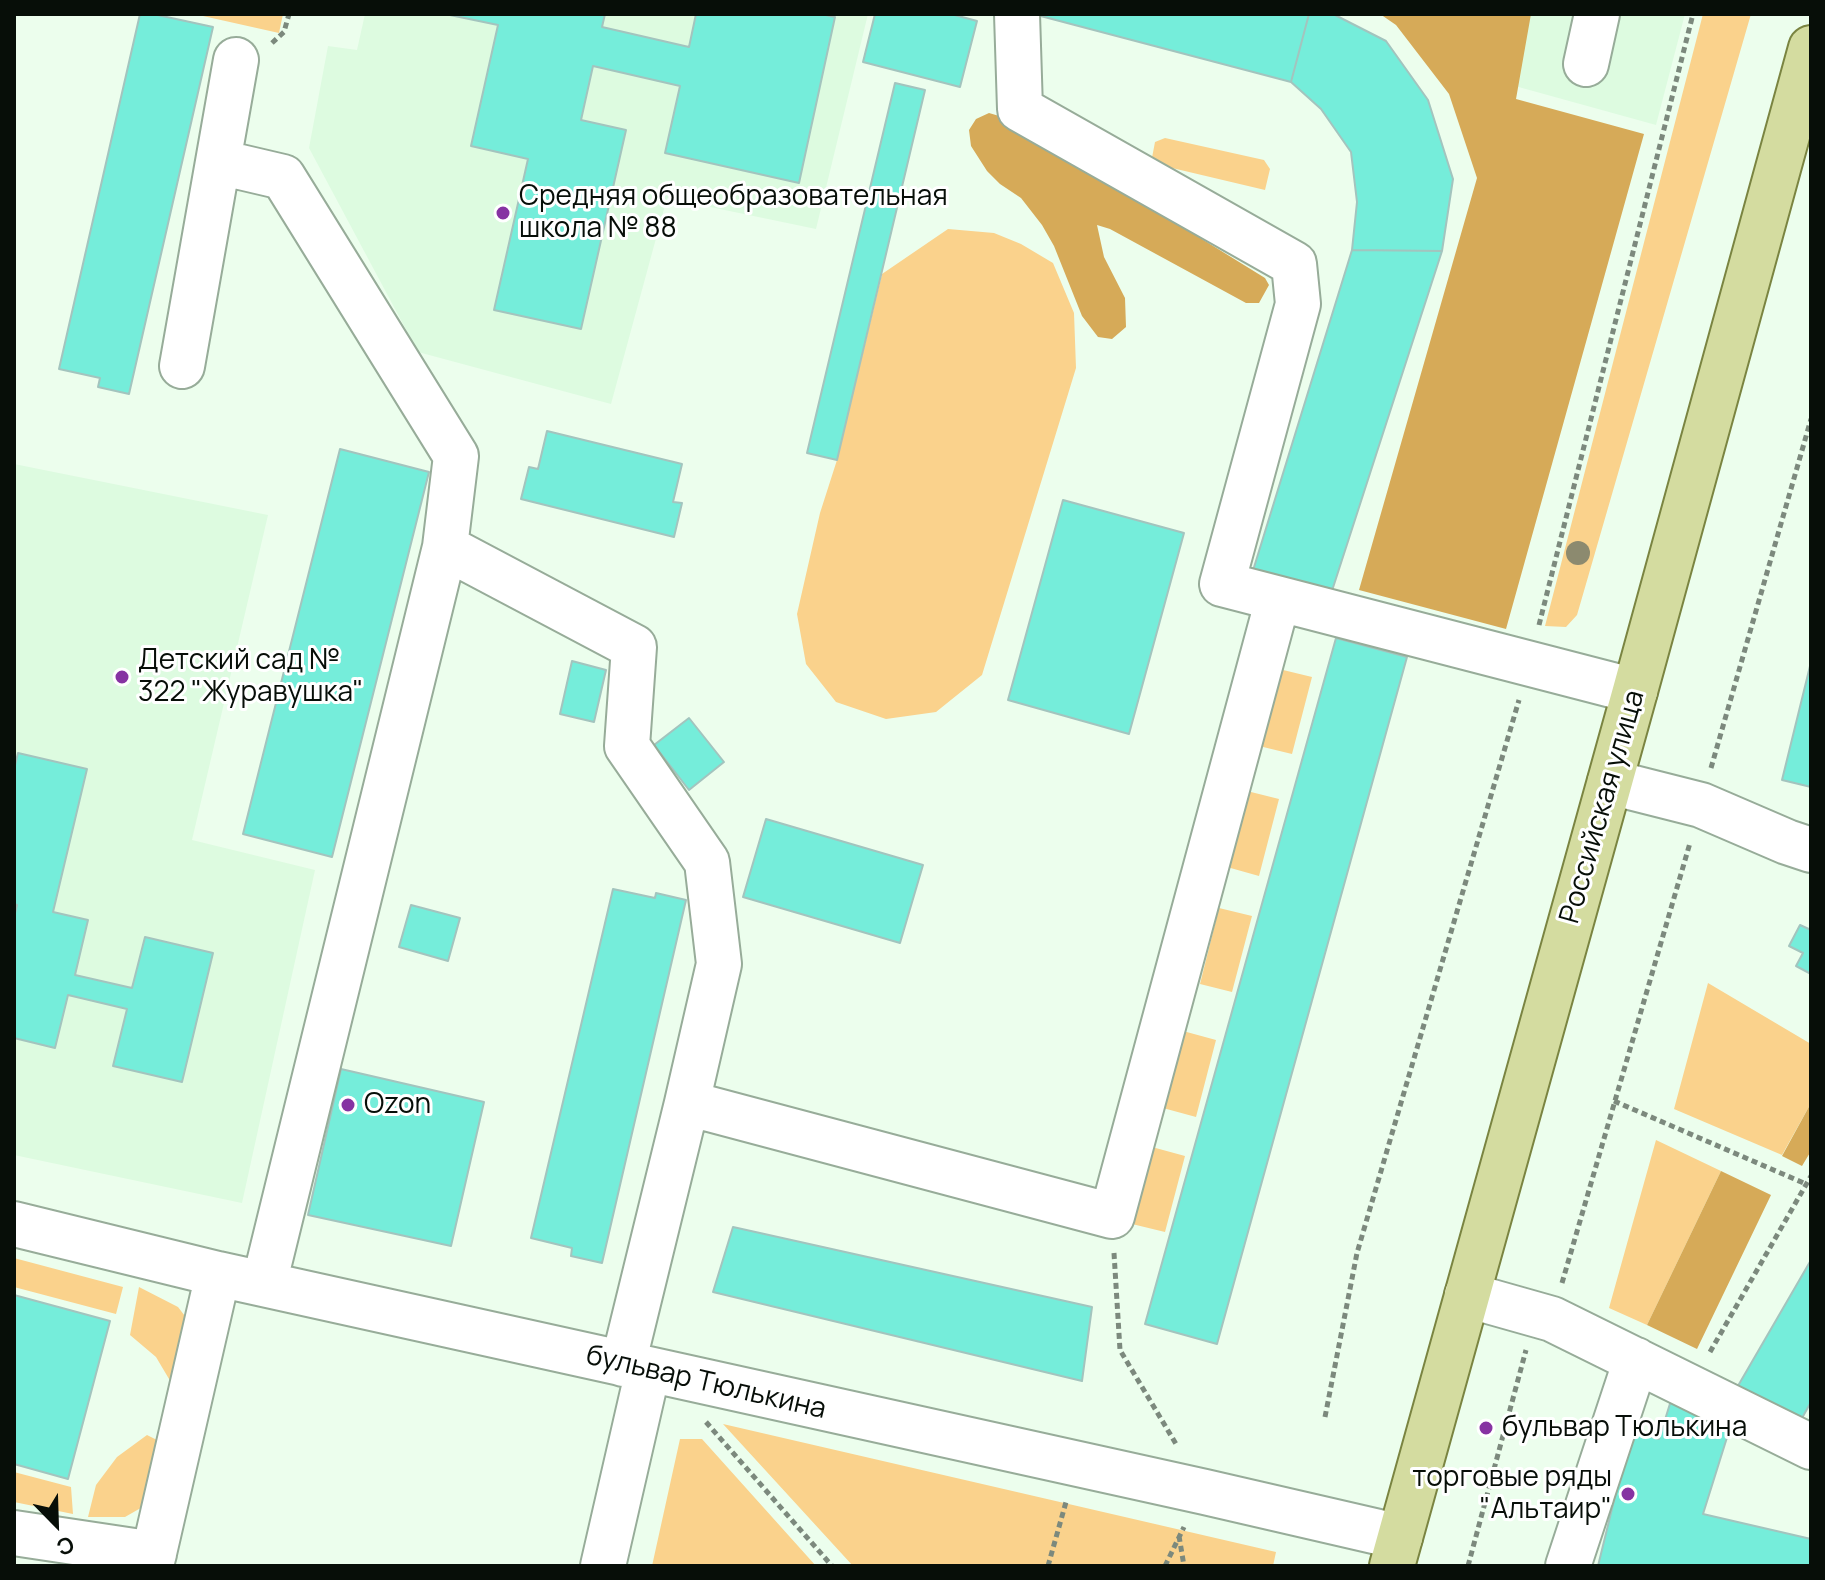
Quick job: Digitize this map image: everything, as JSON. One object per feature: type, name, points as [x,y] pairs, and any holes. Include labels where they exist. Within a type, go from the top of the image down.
[{"type":"main road","name":"Российская улица","points":[[1396,1552],[1811,48]]},
{"type":"street","points":[[1017,14],[1020,109],[1294,264],[1298,304],[1222,584],[1635,691]]},
{"type":"street","points":[[1586,64],[1597,14]]},
{"type":"street","points":[[182,366],[236,60]]},
{"type":"street","points":[[219,162],[283,177],[456,456],[445,547],[264,1284]]},
{"type":"street","points":[[445,547],[634,647],[627,746],[707,862],[719,964],[687,1103],[636,1367],[603,1566]]},
{"type":"street","points":[[687,1103],[1112,1216],[1278,599]]},
{"type":"street","points":[[1610,782],[1701,805],[1811,850]]},
{"type":"street","name":"бульвар Тюлькина","points":[[14,1224],[218,1274],[1205,1492],[1396,1552]]},
{"type":"street","points":[[14,1533],[152,1560],[218,1274]]},
{"type":"street","points":[[1467,1295],[1552,1319],[1811,1447]]},
{"type":"street","points":[[1568,1566],[1636,1360]]},
{"type":"path","points":[[1325,1417],[1357,1253],[1529,664],[1693,14]]},
{"type":"path","points":[[1468,1566],[1525,1353],[1552,1319],[1811,419]]},
{"type":"path","points":[[1614,1101],[1806,1184]]},
{"type":"path","points":[[1690,1387],[1811,1176]]},
{"type":"path","points":[[1112,1216],[1120,1350],[1205,1492]]},
{"type":"path","points":[[705,1421],[832,1566]]},
{"type":"path","points":[[1048,1566],[1077,1465]]},
{"type":"path","points":[[1179,1535],[1184,1566]]},
{"type":"shaded area","points":[[194,14],[283,14],[279,33]]},
{"type":"shaded area","name":"Средняя общеобразовательная школа № 88","points":[[365,14],[868,14],[816,229],[667,198],[611,404],[418,352],[309,148],[328,46],[357,50]]},
{"type":"shaded area","points":[[1380,14],[1531,14],[1516,99],[1644,134],[1506,629],[1359,590],[1477,178],[1449,94],[1396,25]]},
{"type":"shaded area","points":[[1522,14],[1685,14],[1656,125],[1515,86]]},
{"type":"shaded area","points":[[1703,14],[1751,14],[1577,615],[1566,627],[1545,626]]},
{"type":"shaded area","points":[[989,113],[1006,118],[1265,278],[1269,285],[1259,303],[1246,303],[1110,229],[1097,225],[1104,257],[1125,298],[1126,327],[1112,339],[1098,337],[1082,316],[1054,246],[1042,225],[1021,198],[987,171],[971,146],[969,130],[976,119]]},
{"type":"shaded area","points":[[1165,138],[1264,160],[1270,169],[1265,190],[1151,163],[1155,142]]},
{"type":"shaded area","points":[[948,229],[994,233],[1021,244],[1053,263],[1074,313],[1076,368],[982,675],[936,712],[886,719],[836,702],[806,664],[797,614],[882,274]]},
{"type":"shaded area","name":"Детский сад № 322 \"Журавушка\"","points":[[14,464],[268,515],[192,840],[315,870],[242,1203],[14,1155]]},
{"type":"shaded area","points":[[1279,669],[1312,677],[1292,754],[1259,746]]},
{"type":"shaded area","points":[[1247,791],[1279,799],[1259,876],[1227,867]]},
{"type":"shaded area","points":[[1219,908],[1252,916],[1232,992],[1200,984]]},
{"type":"shaded area","points":[[1708,983],[1811,1044],[1811,1103],[1782,1155],[1674,1109]]},
{"type":"shaded area","points":[[1183,1031],[1216,1040],[1196,1117],[1163,1108]]},
{"type":"shaded area","points":[[1811,1103],[1811,1151],[1802,1166],[1782,1156]]},
{"type":"shaded area","points":[[1656,1140],[1721,1171],[1647,1325],[1609,1308]]},
{"type":"shaded area","points":[[1152,1147],[1185,1156],[1165,1232],[1132,1224]]},
{"type":"shaded area","points":[[1721,1171],[1771,1195],[1697,1349],[1647,1325]]},
{"type":"shaded area","points":[[14,1258],[123,1287],[116,1314],[14,1287]]},
{"type":"shaded area","points":[[139,1287],[178,1307],[188,1320],[172,1384],[156,1357],[130,1335]]},
{"type":"shaded area","points":[[723,1424],[1276,1552],[1273,1566],[853,1566]]},
{"type":"shaded area","points":[[147,1435],[157,1440],[146,1505],[125,1517],[88,1517],[96,1485],[117,1457]]},
{"type":"shaded area","points":[[680,1439],[702,1439],[816,1566],[652,1566]]},
{"type":"shaded area","points":[[14,1472],[71,1487],[73,1514],[14,1502]]},
{"type":"building","points":[[140,14],[213,27],[129,394],[98,387],[100,378],[59,369]]},
{"type":"building","points":[[445,14],[605,14],[602,27],[689,47],[696,14],[821,14],[835,17],[799,183],[665,153],[680,86],[593,66],[581,120],[626,130],[581,329],[494,310],[528,159],[471,146],[498,25]]},
{"type":"building","points":[[875,14],[951,14],[977,21],[960,87],[863,62]]},
{"type":"building","points":[[1033,14],[1309,14],[1291,82]]},
{"type":"building","points":[[1309,14],[1333,14],[1386,41],[1428,100],[1453,179],[1442,251],[1352,250],[1357,202],[1351,152],[1321,109],[1291,82]]},
{"type":"building","points":[[895,83],[925,90],[837,460],[807,453]]},
{"type":"building","points":[[1352,250],[1442,251],[1329,600],[1251,577]]},
{"type":"building","points":[[547,431],[682,464],[673,502],[682,503],[674,537],[521,499],[529,467],[538,469]]},
{"type":"building","points":[[340,449],[429,472],[332,857],[243,834]]},
{"type":"building","points":[[1063,500],[1184,533],[1129,734],[1008,700]]},
{"type":"building","points":[[1336,638],[1407,657],[1217,1344],[1145,1324]]},
{"type":"building","points":[[572,661],[606,670],[594,722],[560,714]]},
{"type":"building","points":[[1811,662],[1811,787],[1782,780]]},
{"type":"building","points":[[689,718],[724,762],[689,790],[654,745]]},
{"type":"building","points":[[18,753],[87,769],[53,912],[88,920],[75,975],[132,988],[145,937],[213,953],[182,1082],[113,1066],[127,1009],[68,995],[55,1048],[14,1038],[14,917],[17,905],[14,904],[14,769]]},
{"type":"building","points":[[766,819],[923,865],[900,943],[743,897]]},
{"type":"building","points":[[613,889],[655,898],[656,893],[686,900],[602,1263],[571,1256],[572,1248],[531,1238]]},
{"type":"building","points":[[411,905],[460,918],[448,961],[399,947]]},
{"type":"building","points":[[1800,925],[1811,930],[1811,974],[1796,966],[1803,953],[1789,946]]},
{"type":"building","points":[[341,1069],[484,1102],[451,1246],[308,1215]]},
{"type":"building","points":[[733,1227],[1092,1307],[1082,1381],[713,1292]]},
{"type":"building","points":[[1811,1260],[1811,1402],[1797,1427],[1735,1391]]},
{"type":"building","points":[[14,1295],[110,1321],[68,1479],[14,1464]]},
{"type":"building","points":[[1673,1394],[1735,1412],[1703,1514],[1811,1539],[1811,1566],[1598,1566],[1631,1431],[1659,1439]]},
{"type":"place","name":"Средняя общеобразовательная школа № 88","points":[[503,213]]},
{"type":"place","name":"Детский сад № 322 \"Журавушка\"","points":[[122,677]]},
{"type":"place","name":"Ozon","points":[[348,1105]]},
{"type":"place","name":"бульвар Тюлькина","points":[[1486,1428]]},
{"type":"place","name":"торговые ряды \"Альтаир\"","points":[[1628,1494]]}]
